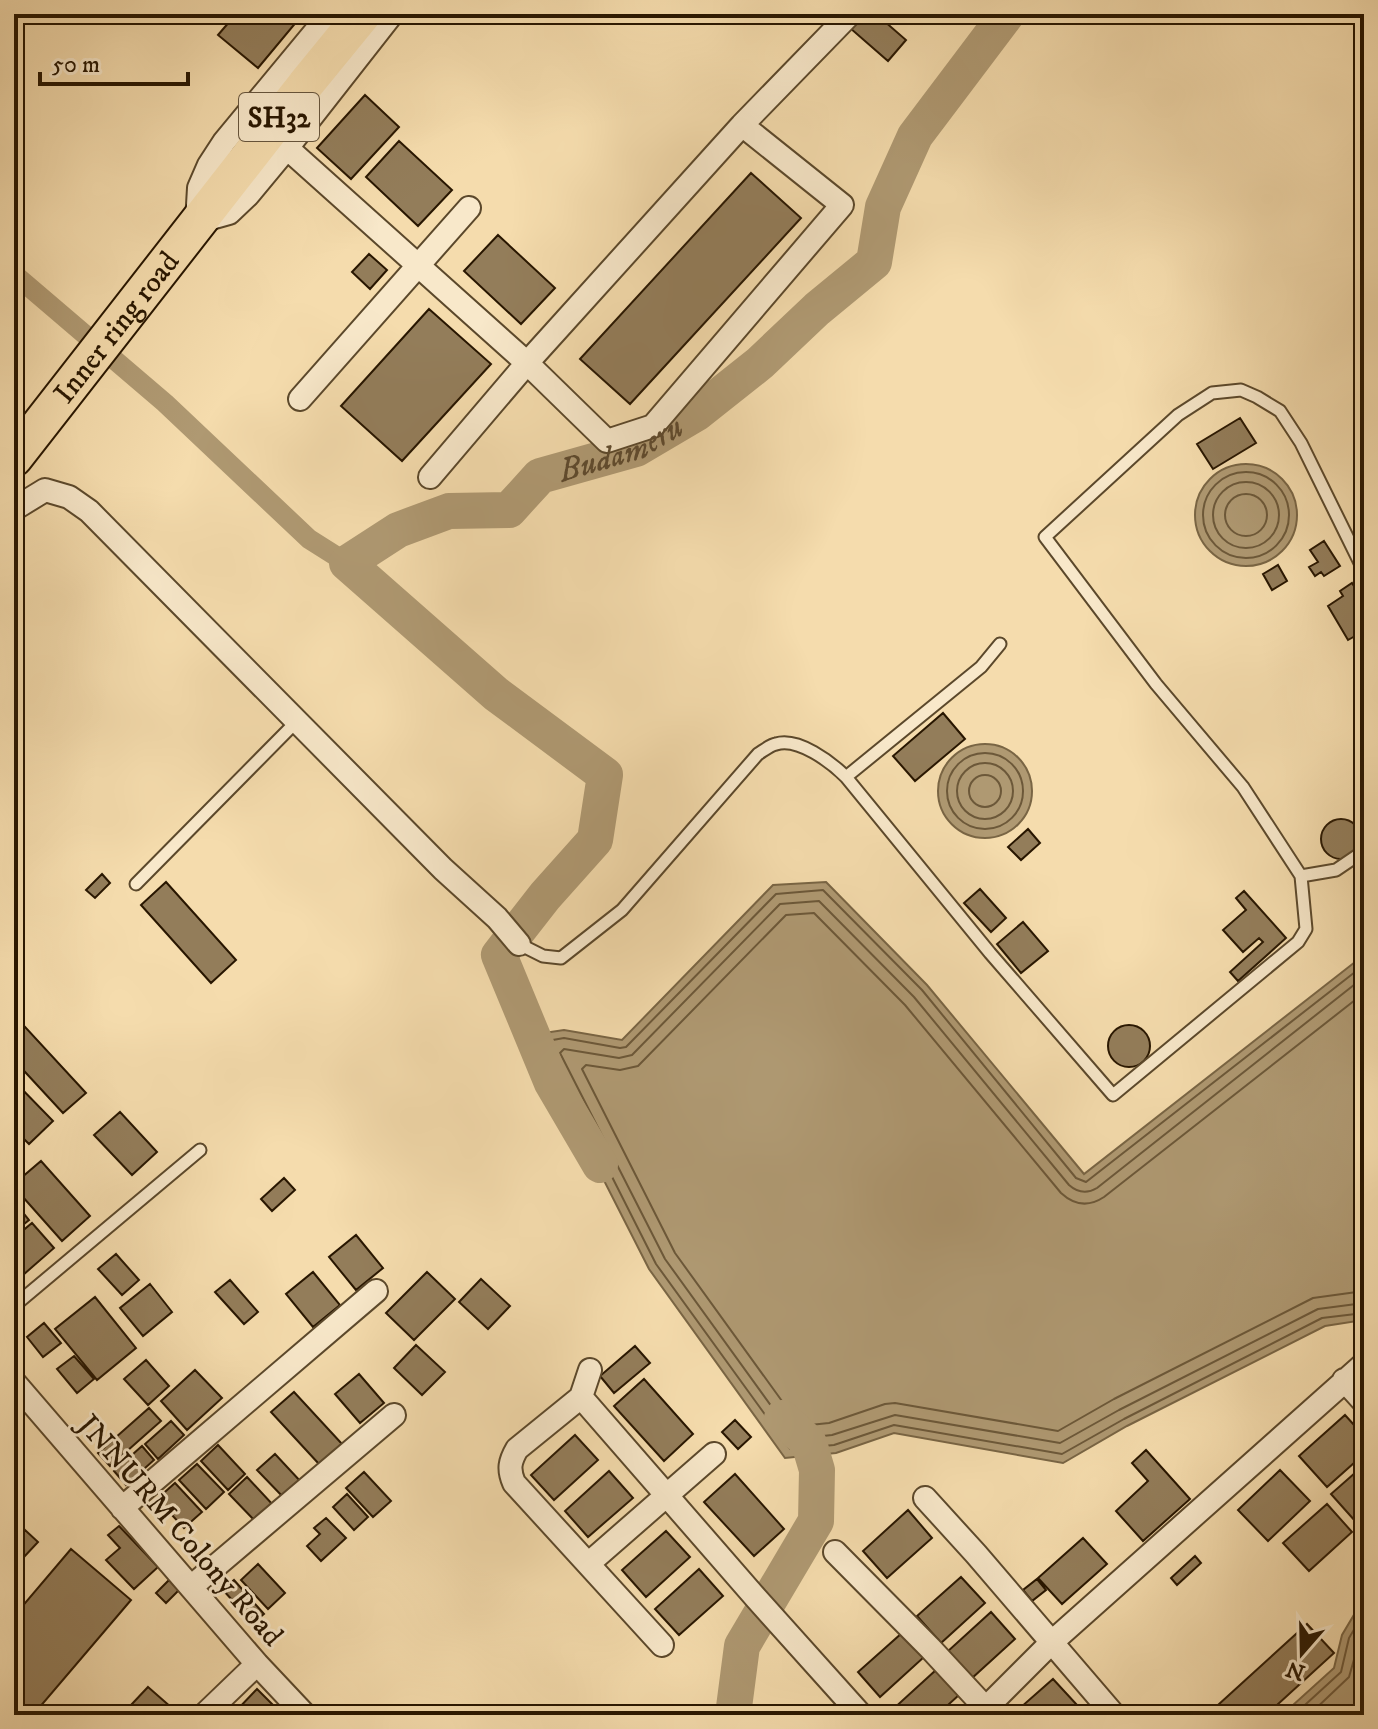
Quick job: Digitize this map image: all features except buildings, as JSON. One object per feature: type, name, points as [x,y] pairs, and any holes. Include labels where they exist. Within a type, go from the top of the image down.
[{"type":"main road","name":"SH32","points":[[197,222],[363,14]]},
{"type":"main road","name":"Inner ring road","points":[[24,445],[197,222]]},
{"type":"street","points":[[330,14],[224,142],[209,165],[199,188],[197,222],[229,213],[248,195],[392,14]]},
{"type":"street","points":[[430,477],[527,363],[742,125],[850,14]]},
{"type":"street","points":[[287,148],[527,363],[607,441],[653,426],[842,205],[742,125]]},
{"type":"street","points":[[300,399],[469,208]]},
{"type":"street","points":[[14,509],[45,490],[69,497],[89,511],[443,869],[497,918],[519,944]]},
{"type":"street","points":[[122,1508],[376,1291]]},
{"type":"street","points":[[835,1552],[986,1713],[1052,1642],[1364,1364]]},
{"type":"street","points":[[590,1370],[581,1397],[517,1449],[511,1460],[510,1472],[514,1483],[662,1645]]},
{"type":"street","points":[[1344,1380],[1364,1402]]},
{"type":"street","name":"JNNURM Colony Road","points":[[14,1382],[257,1664],[305,1715]]},
{"type":"street","points":[[581,1397],[861,1715]]},
{"type":"street","points":[[191,1587],[394,1415]]},
{"type":"street","points":[[588,1564],[714,1454]]},
{"type":"street","points":[[925,1498],[1114,1715]]},
{"type":"street","points":[[204,1715],[257,1664]]},
{"type":"lane","points":[[519,944],[543,956],[561,958],[576,947],[622,910],[758,754],[777,743],[791,743],[832,763],[846,777],[990,953],[1113,1095],[1298,942],[1306,929],[1301,876],[1243,787],[1156,684],[1045,537],[1178,415],[1212,393],[1241,390],[1280,411],[1301,443],[1364,571]]},
{"type":"lane","points":[[846,777],[981,667],[1000,644]]},
{"type":"lane","points":[[136,884],[297,721]]},
{"type":"lane","points":[[1301,876],[1336,870],[1364,851]]},
{"type":"lane","points":[[14,1306],[200,1150]]},
{"type":"water","points":[[1246,464],[1266,467],[1289,486],[1294,495],[1297,515],[1294,535],[1275,558],[1266,563],[1246,566],[1226,563],[1203,544],[1198,535],[1195,515],[1198,495],[1217,472],[1226,467]]},
{"type":"water","points":[[985,744],[1003,748],[1018,758],[1028,773],[1032,791],[1028,809],[1018,824],[1003,834],[985,838],[967,834],[952,824],[942,809],[938,791],[942,773],[952,758],[967,748]]},
{"type":"water","points":[[826,882],[927,985],[1084,1174],[1364,955],[1364,1320],[1325,1326],[1127,1426],[1063,1463],[894,1433],[836,1453],[785,1458],[649,1269],[530,1035],[564,1030],[622,1040],[773,885]]},
{"type":"water","points":[[1364,1598],[1364,1715],[1282,1715],[1334,1668],[1342,1635]]},
{"type":"waterway","name":"Budameru","points":[[600,1165],[552,1083],[499,955],[545,896],[595,840],[605,775],[496,694],[347,563],[398,530],[449,511],[509,510],[540,476],[636,449],[697,413],[760,363],[817,309],[874,262],[883,207],[915,136],[1007,14]]},
{"type":"waterway","name":"Budameru","points":[[14,274],[165,403],[309,539],[347,563]]},
{"type":"waterway","points":[[733,1715],[742,1646],[816,1521],[817,1470],[809,1443],[782,1418]]}]
